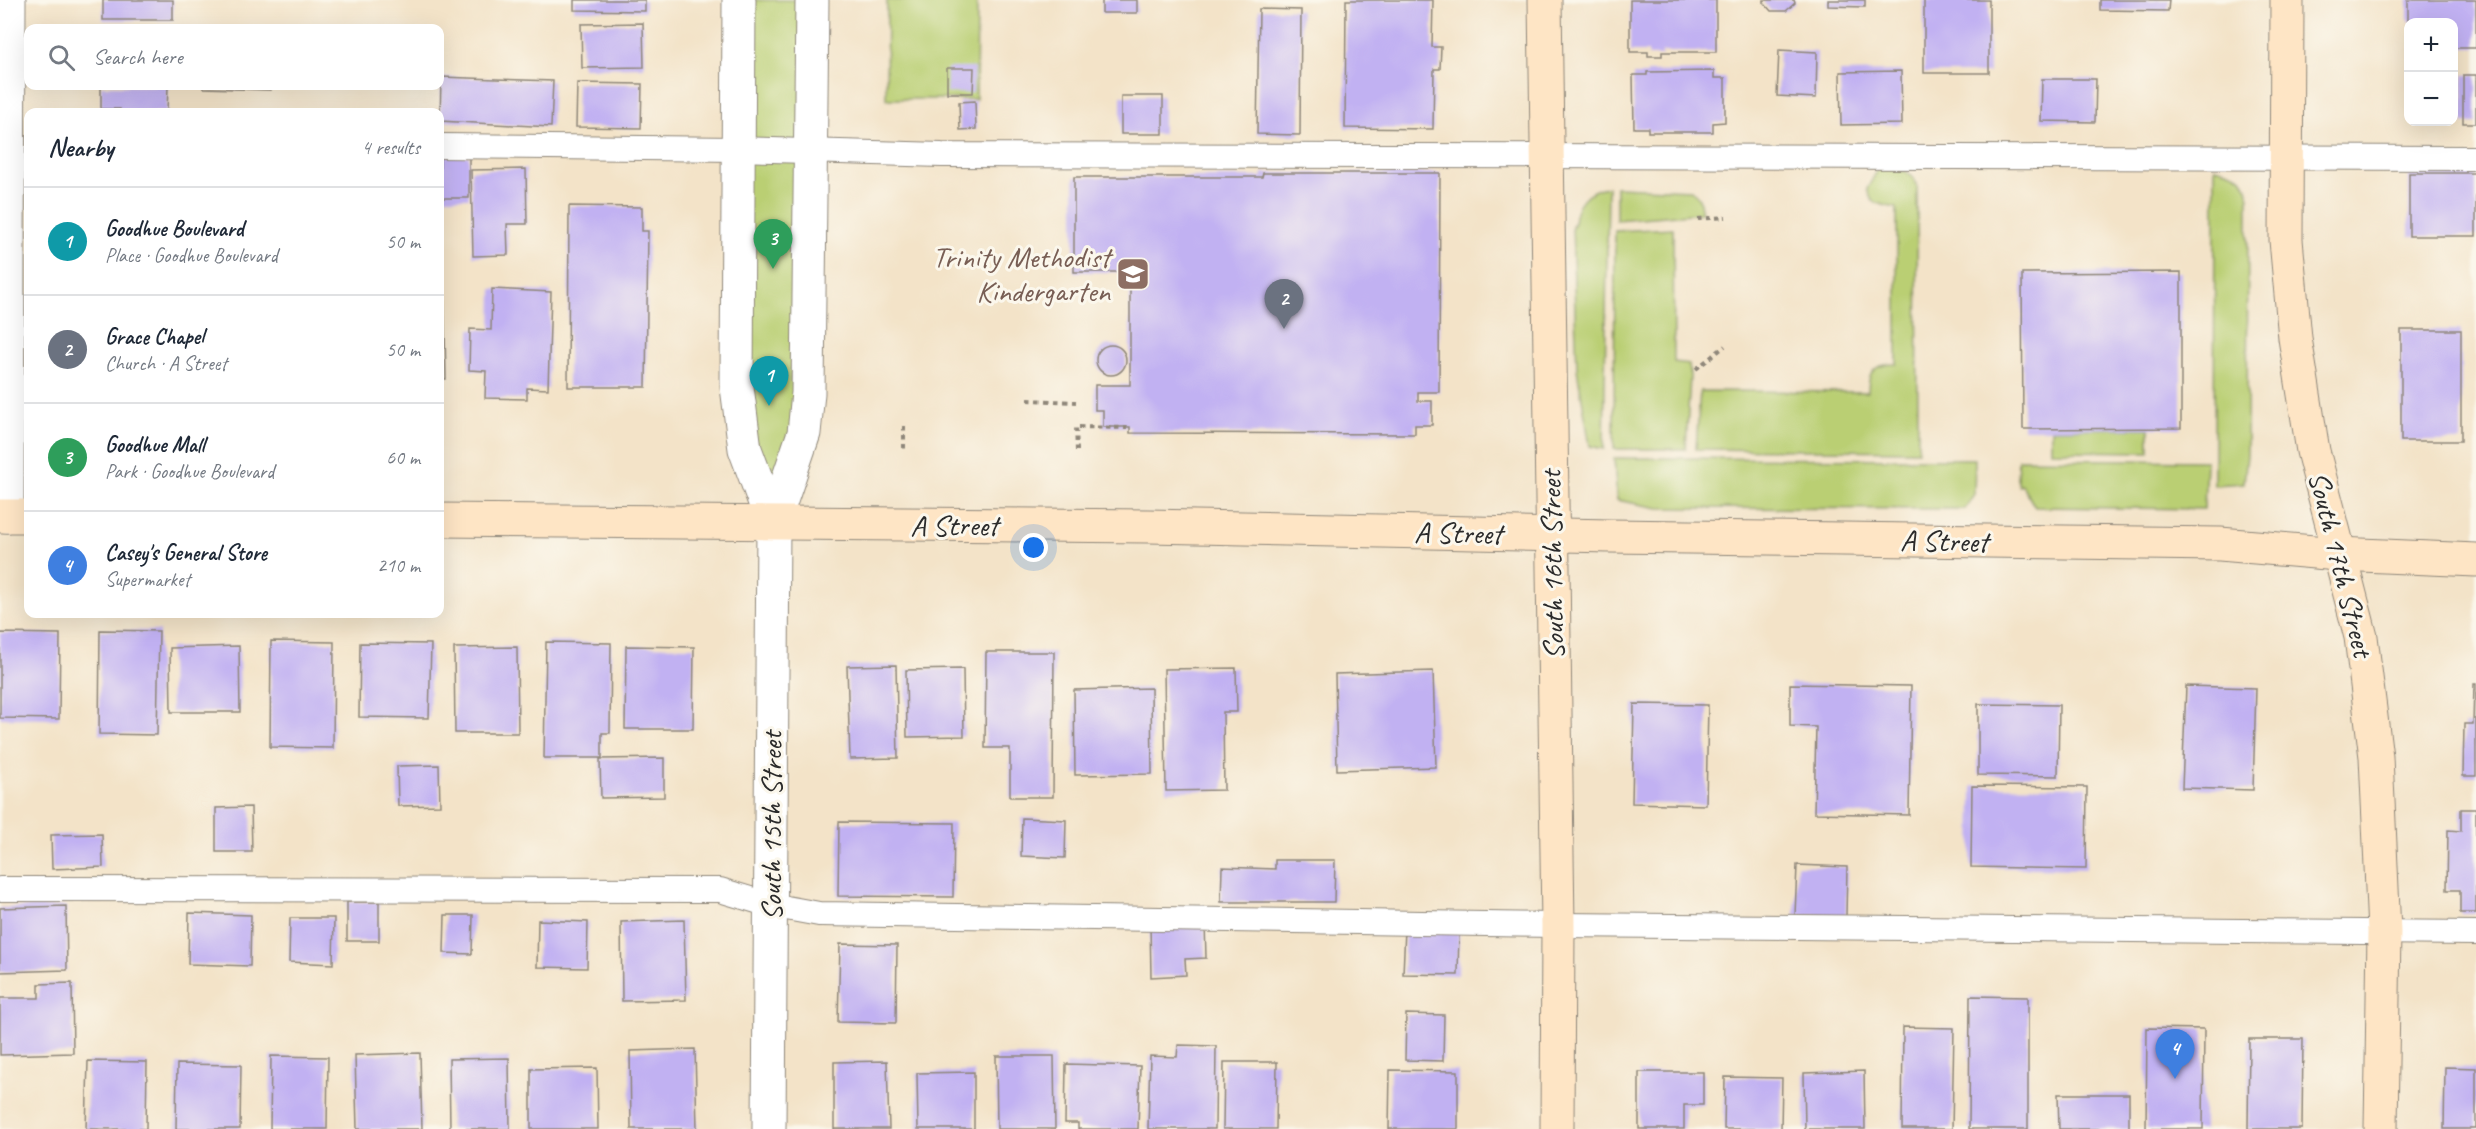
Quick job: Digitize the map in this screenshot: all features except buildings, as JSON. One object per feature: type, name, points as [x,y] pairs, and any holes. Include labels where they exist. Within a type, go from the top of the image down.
[{"type":"main road","name":"South 16th Street","points":[[1545,0],[1558,925],[1557,1129]]},
{"type":"main road","name":"South 17th Street","points":[[2287,0],[2286,240],[2295,338],[2313,451],[2361,638],[2367,670],[2376,757],[2384,932],[2381,1129]]},
{"type":"main road","name":"A Street","points":[[444,520],[1149,526],[1551,535],[2220,544],[2338,554],[2476,560]]},
{"type":"street","points":[[9,0],[12,139],[12,516]]},
{"type":"street","points":[[739,0],[737,387],[745,449],[773,524]]},
{"type":"street","points":[[773,524],[804,433],[808,393],[812,0]]},
{"type":"street","name":"South 15th Street","points":[[768,1129],[773,524]]},
{"type":"lane","points":[[444,146],[738,149],[942,155],[2476,158]]},
{"type":"lane","points":[[0,889],[720,890],[770,905],[819,914],[1558,925],[2476,933]]},
{"type":"path","points":[[1698,219],[1726,217]]},
{"type":"path","points":[[1696,369],[1725,346]]},
{"type":"path","points":[[1028,400],[1076,402]]},
{"type":"path","points":[[904,426],[904,449]]},
{"type":"path","points":[[1077,451],[1076,428],[1127,428]]},
{"type":"green space","points":[[739,0],[812,0],[808,393],[773,524],[752,470]]},
{"type":"green space","points":[[887,0],[977,0],[976,99],[886,99]]},
{"type":"green space","points":[[1887,167],[1910,174],[1917,187],[1918,451],[1696,449],[1700,391],[1868,392],[1869,378],[1874,370],[1883,365],[1897,364],[1897,208],[1874,201],[1867,189],[1877,171]]},
{"type":"green space","points":[[2215,167],[2241,177],[2248,192],[2247,455],[2244,483],[2214,485]]},
{"type":"green space","points":[[1608,187],[1604,449],[1590,446],[1577,369],[1572,225],[1574,225],[1576,210],[1583,199],[1594,191]]},
{"type":"green space","points":[[1616,187],[1691,190],[1699,198],[1702,213],[1616,220]]},
{"type":"green space","points":[[1673,228],[1674,362],[1689,364],[1690,376],[1686,449],[1614,449],[1615,231]]},
{"type":"green space","points":[[2149,428],[2149,452],[2051,451],[2051,429]]},
{"type":"green space","points":[[1614,458],[1975,459],[1974,495],[1965,509],[1659,508],[1617,500]]},
{"type":"green space","points":[[2018,459],[2206,461],[2204,509],[2035,507],[2022,485],[2019,486]]},
{"type":"place","name":"Goodhue Mall","points":[[773,269]]},
{"type":"place","name":"Trinity Methodist Kindergarten","points":[[1133,274]]},
{"type":"place","name":"Grace Chapel","points":[[1284,329]]},
{"type":"place","name":"Goodhue Boulevard","points":[[769,406]]},
{"type":"place","name":"Casey's General Store","points":[[2175,1079]]}]
